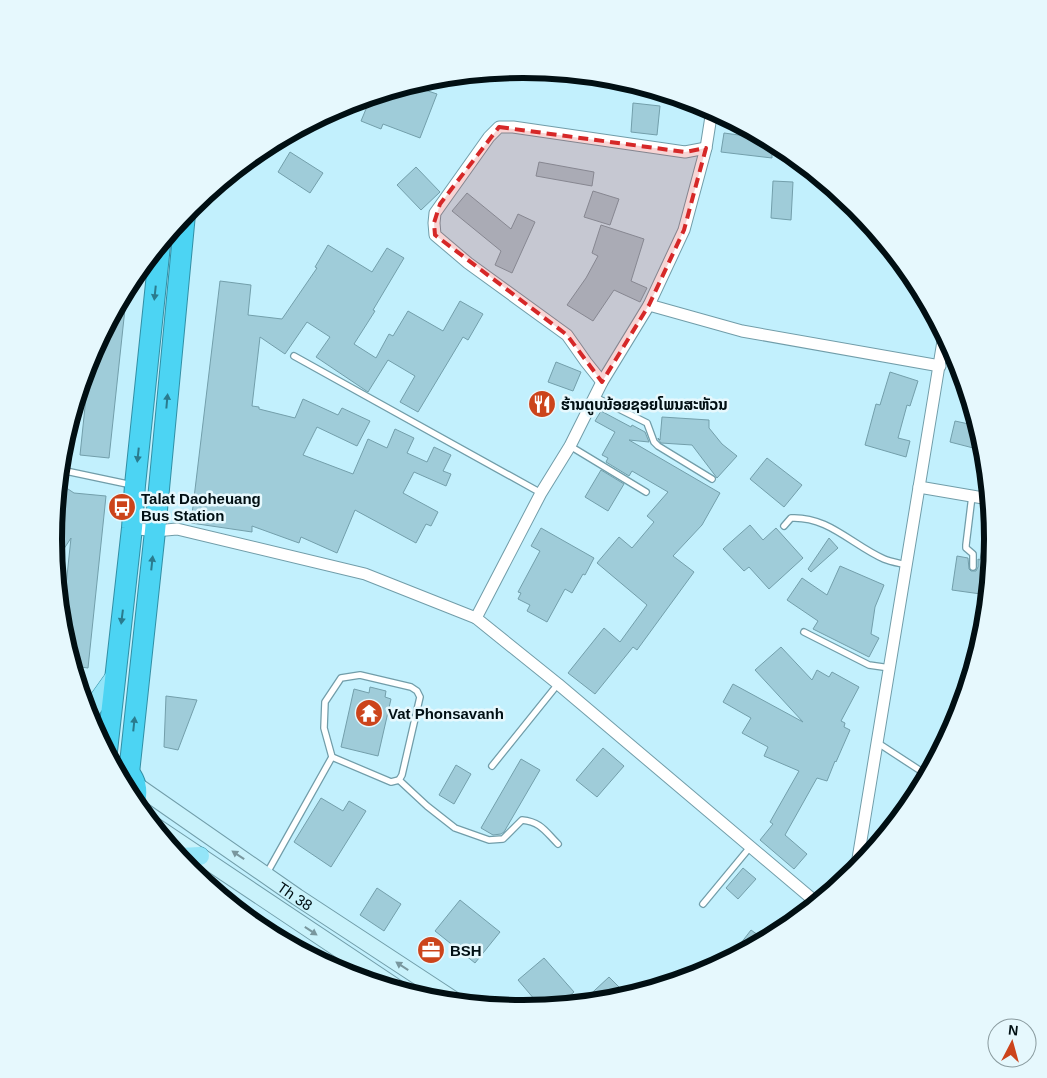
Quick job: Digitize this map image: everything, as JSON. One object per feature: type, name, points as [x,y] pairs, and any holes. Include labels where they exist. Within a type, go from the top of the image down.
[{"type":"highway","points":[[129,778],[184,228]]},
{"type":"highway","points":[[108,739],[132,528],[159,257]]},
{"type":"main road","points":[[94,705],[116,676]]},
{"type":"main road","points":[[190,857],[200,856]]},
{"type":"street","points":[[476,618],[541,493],[570,446],[602,382],[649,305],[684,230],[706,148],[711,118]]},
{"type":"street","points":[[602,382],[567,335],[468,263],[435,235],[434,223],[440,204],[499,127],[513,127],[685,152],[706,148]]},
{"type":"street","points":[[649,305],[742,331],[940,366]]},
{"type":"street","points":[[859,855],[919,487],[940,366],[946,355]]},
{"type":"street","points":[[919,487],[983,498]]},
{"type":"street","points":[[132,528],[155,531],[177,529],[365,574],[476,618],[558,684],[812,899]]},
{"type":"street","name":"Th 38","points":[[134,785],[443,993]]},
{"type":"street","name":"Th 38","points":[[173,839],[382,978]]},
{"type":"street","points":[[287,915],[298,896]]},
{"type":"lane","points":[[294,356],[541,493]]},
{"type":"lane","points":[[595,396],[648,423],[654,442],[658,446],[712,479]]},
{"type":"lane","points":[[570,446],[646,492]]},
{"type":"lane","points":[[67,471],[135,485]]},
{"type":"lane","points":[[972,496],[966,548],[973,554],[973,567]]},
{"type":"lane","points":[[784,526],[791,518],[804,518],[822,523],[884,559],[907,565]]},
{"type":"lane","points":[[804,632],[868,664],[890,668]]},
{"type":"lane","points":[[267,874],[332,757],[324,728],[325,702],[340,678],[360,675],[411,687],[417,691],[420,697],[402,776],[399,780],[391,782],[332,757]]},
{"type":"lane","points":[[492,766],[558,684]]},
{"type":"lane","points":[[878,743],[922,772]]},
{"type":"lane","points":[[399,780],[427,806],[455,828],[489,840],[503,838],[522,820],[541,826],[558,844]]},
{"type":"lane","points":[[703,904],[751,846]]},
{"type":"highlighted area","points":[[499,127],[685,152],[706,148],[684,230],[649,305],[602,382],[567,335],[435,235],[434,223],[440,204]]},
{"type":"building","points":[[423,89],[437,94],[420,138],[383,124],[381,129],[361,121],[368,105],[375,102]]},
{"type":"building","points":[[633,103],[660,106],[657,135],[631,132]]},
{"type":"building","points":[[724,133],[746,136],[776,153],[772,153],[772,158],[721,152]]},
{"type":"building","points":[[290,152],[323,173],[310,193],[278,172]]},
{"type":"building","points":[[539,162],[594,172],[592,186],[536,176]]},
{"type":"building","points":[[416,167],[440,192],[421,210],[397,185]]},
{"type":"building","points":[[773,181],[793,182],[791,220],[771,218]]},
{"type":"building","points":[[593,191],[619,199],[610,225],[584,217]]},
{"type":"building","points":[[467,193],[511,229],[518,214],[535,222],[512,273],[495,265],[501,251],[452,211]]},
{"type":"building","points":[[601,225],[644,239],[631,281],[647,288],[640,302],[614,290],[593,321],[567,305],[586,278],[598,256],[592,253]]},
{"type":"building","points":[[328,245],[372,272],[387,248],[404,258],[373,310],[375,311],[354,344],[376,358],[389,334],[393,336],[408,311],[443,331],[460,301],[483,314],[468,340],[463,337],[418,412],[400,402],[415,376],[388,360],[368,392],[316,357],[330,337],[307,322],[285,354],[260,337],[252,406],[295,418],[303,399],[338,415],[342,408],[370,421],[357,446],[317,427],[303,455],[353,474],[368,439],[387,448],[395,429],[414,438],[407,453],[427,462],[434,447],[451,455],[443,471],[451,474],[446,486],[414,472],[403,493],[438,512],[431,526],[426,524],[416,543],[355,510],[337,553],[301,537],[299,543],[252,526],[252,532],[191,523],[220,281],[251,285],[248,315],[282,319],[317,268],[315,267]]},
{"type":"building","points":[[125,306],[109,458],[80,455],[86,393],[110,335]]},
{"type":"building","points":[[556,362],[581,372],[573,391],[548,382]]},
{"type":"building","points":[[890,372],[918,381],[910,406],[907,405],[898,438],[910,441],[906,457],[865,445],[876,404],[880,405]]},
{"type":"building","points":[[601,411],[631,427],[632,425],[645,432],[649,442],[629,440],[720,493],[702,525],[673,556],[694,572],[637,650],[633,647],[595,694],[568,673],[604,628],[620,642],[647,605],[597,563],[619,537],[632,548],[654,522],[647,516],[668,492],[632,471],[629,476],[606,462],[608,458],[602,455],[615,432],[595,421]]},
{"type":"building","points":[[662,417],[709,420],[709,428],[722,444],[737,456],[717,478],[692,445],[661,443],[658,438],[660,440]]},
{"type":"building","points":[[955,421],[970,424],[976,449],[950,442]]},
{"type":"building","points":[[767,458],[802,485],[784,507],[750,479]]},
{"type":"building","points":[[601,470],[624,484],[608,511],[585,497]]},
{"type":"building","points":[[65,487],[74,493],[106,496],[88,668],[81,667],[66,599],[71,538],[62,551]]},
{"type":"building","points":[[750,525],[763,540],[776,528],[803,558],[769,589],[749,567],[744,571],[723,549]]},
{"type":"building","points":[[541,528],[594,558],[572,593],[565,589],[547,622],[527,611],[530,605],[518,599],[521,593],[518,592],[540,551],[531,546]]},
{"type":"building","points":[[829,538],[838,548],[811,572],[808,569]]},
{"type":"building","points":[[984,538],[981,594],[952,590],[957,556],[968,558],[971,571],[976,571],[978,559],[980,560]]},
{"type":"building","points":[[840,566],[884,585],[875,607],[871,634],[879,638],[869,657],[813,629],[818,621],[787,600],[802,578],[827,595]]},
{"type":"building","points":[[781,647],[812,680],[817,670],[829,677],[832,672],[859,687],[841,721],[845,723],[844,727],[850,730],[827,781],[817,778],[785,835],[807,854],[794,869],[760,840],[773,824],[770,822],[799,771],[764,756],[768,747],[742,733],[751,718],[723,702],[733,684],[803,722],[755,670]]},
{"type":"building","points":[[370,687],[386,691],[385,697],[391,699],[378,756],[341,747],[354,689],[369,693]]},
{"type":"building","points":[[166,696],[197,700],[178,750],[164,747]]},
{"type":"building","points":[[603,748],[624,766],[597,797],[576,780]]},
{"type":"building","points":[[521,759],[540,770],[504,832],[493,835],[481,828]]},
{"type":"building","points":[[456,765],[471,774],[454,804],[439,795]]},
{"type":"building","points":[[321,798],[343,811],[349,801],[366,811],[331,867],[294,842]]},
{"type":"building","points":[[743,868],[756,879],[738,899],[726,888]]},
{"type":"building","points":[[377,888],[401,904],[384,931],[360,915]]},
{"type":"building","points":[[460,900],[500,932],[475,963],[435,931]]},
{"type":"building","points":[[751,930],[758,935],[754,938],[739,946]]},
{"type":"building","points":[[544,958],[574,992],[567,998],[535,1000],[518,980]]},
{"type":"building","points":[[609,977],[621,989],[613,991],[590,995]]},
{"type":"place","name":"ຮ້ານຕູບນ້ອຍຊອຍໂພນສະຫັວນ","points":[[542,404]]},
{"type":"place","name":"Talat Daoheuang Bus Station","points":[[122,507]]},
{"type":"place","name":"Vat Phonsavanh","points":[[369,713]]},
{"type":"place","name":"BSH","points":[[431,950]]}]
